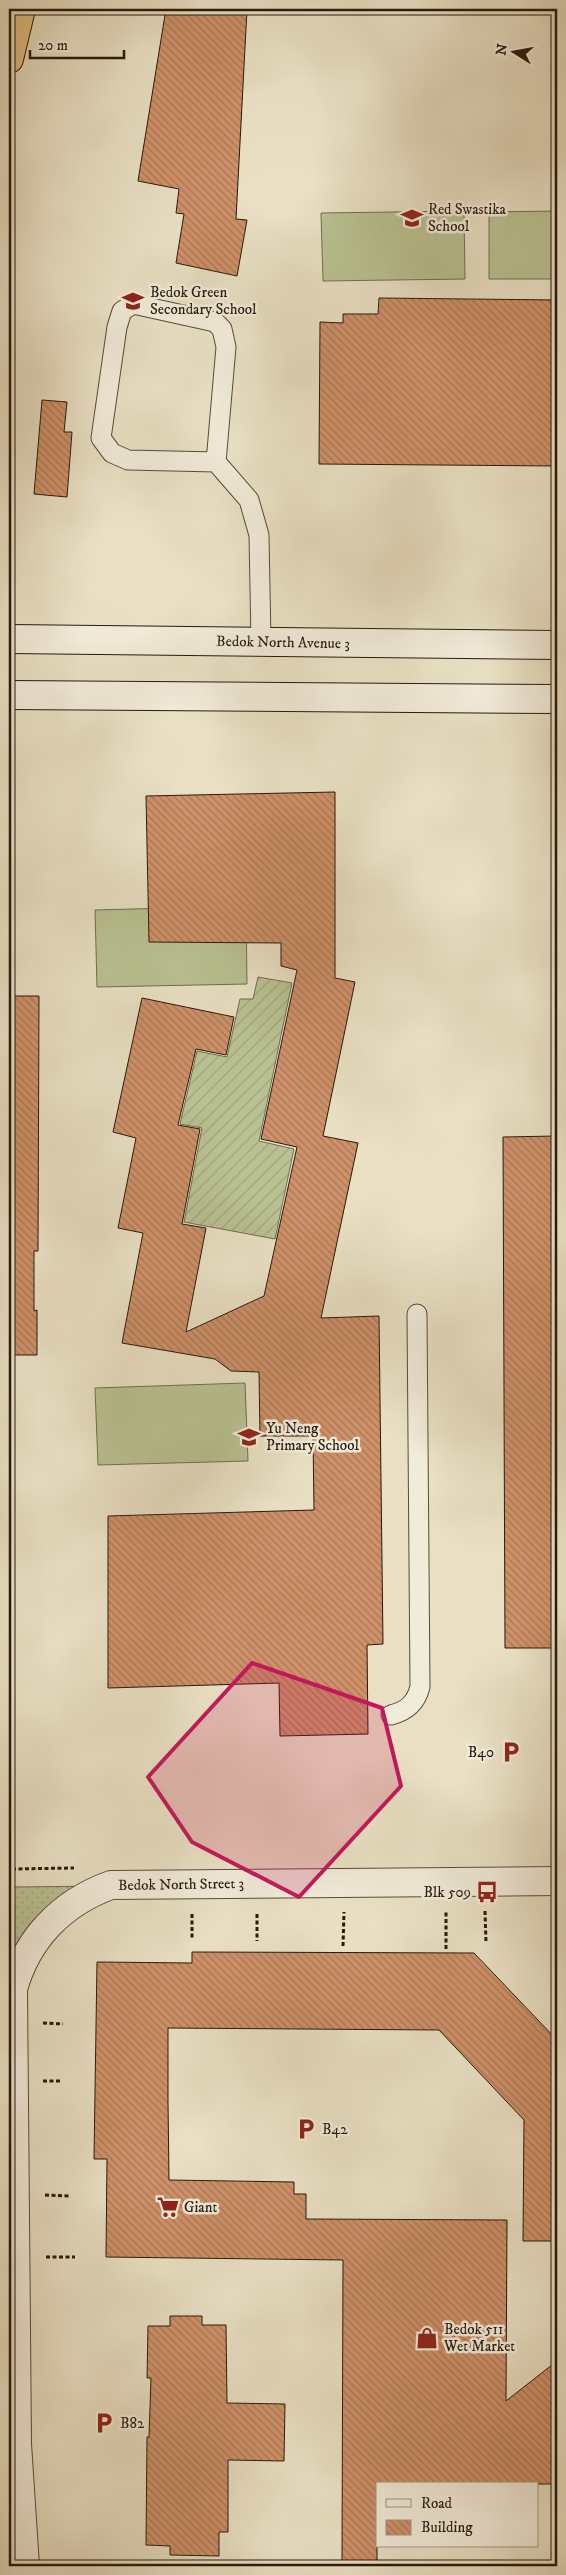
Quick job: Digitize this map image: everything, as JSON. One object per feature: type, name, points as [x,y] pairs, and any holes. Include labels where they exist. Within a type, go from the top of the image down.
[{"type":"highway","points":[[9,59],[21,9]]},
{"type":"street","name":"Bedok North Avenue 3","points":[[9,639],[557,645]]},
{"type":"street","points":[[9,695],[557,699]]},
{"type":"street","name":"Bedok North Street 3","points":[[25,2566],[17,2444],[13,1989],[22,1962],[44,1928],[60,1912],[79,1899],[111,1885],[557,1881]]},
{"type":"lane","points":[[216,462],[128,460],[112,453],[101,438],[117,326],[122,311],[133,304],[215,322],[222,329],[226,347],[216,462],[249,500],[259,535],[261,642]]},
{"type":"lane","points":[[391,1715],[401,1712],[412,1704],[420,1688],[416,1314]]},
{"type":"path","points":[[446,1906],[446,1949]]},
{"type":"path","points":[[343,1946],[344,1907]]},
{"type":"path","points":[[485,1912],[486,1943]]},
{"type":"path","points":[[192,1913],[192,1938]]},
{"type":"path","points":[[257,1913],[257,1941]]},
{"type":"path","points":[[47,2023],[62,2024]]},
{"type":"path","points":[[47,2081],[62,2080]]},
{"type":"path","points":[[52,2196],[69,2196]]},
{"type":"path","points":[[47,2257],[75,2257]]},
{"type":"highlighted area","points":[[252,1663],[382,1708],[401,1786],[299,1897],[192,1842],[148,1777]]},
{"type":"green space","points":[[464,211],[465,279],[323,281],[321,213]]},
{"type":"green space","points":[[557,211],[557,279],[489,279],[489,212]]},
{"type":"green space","points":[[246,906],[247,984],[97,987],[95,910]]},
{"type":"green space","points":[[258,977],[292,983],[259,1141],[294,1149],[275,1239],[184,1222],[202,1128],[180,1124],[197,1051],[227,1057],[240,999],[253,999]]},
{"type":"green space","points":[[245,1383],[248,1461],[98,1465],[95,1388]]},
{"type":"green space","points":[[107,1886],[89,1893],[13,1985],[13,1887]]},
{"type":"building","points":[[166,9],[247,9],[236,219],[247,220],[237,276],[176,263],[184,214],[176,213],[179,189],[138,181]]},
{"type":"building","points":[[379,298],[557,300],[557,466],[319,464],[320,322],[343,323],[343,314],[378,314]]},
{"type":"building","points":[[42,400],[67,402],[64,432],[72,432],[67,497],[34,494]]},
{"type":"building","points":[[335,792],[335,978],[355,982],[323,1136],[358,1143],[321,1318],[379,1316],[383,1644],[367,1645],[368,1734],[280,1736],[279,1683],[108,1688],[108,1516],[314,1510],[313,1436],[260,1436],[259,1372],[231,1371],[215,1359],[122,1343],[143,1233],[118,1228],[136,1138],[113,1132],[142,998],[234,1017],[226,1055],[196,1049],[178,1125],[200,1129],[182,1224],[206,1228],[186,1332],[264,1296],[297,1147],[261,1139],[297,970],[281,966],[281,943],[149,942],[146,796]]},
{"type":"building","points":[[9,996],[39,996],[38,1251],[34,1251],[34,1311],[37,1310],[37,1355],[13,1355],[13,1348],[9,1348]]},
{"type":"building","points":[[556,1136],[557,1648],[505,1648],[503,1137]]},
{"type":"building","points":[[192,1952],[474,1953],[557,2040],[557,2241],[523,2241],[524,2120],[439,2030],[168,2028],[169,2180],[294,2182],[294,2194],[306,2194],[306,2219],[507,2220],[506,2401],[557,2361],[557,2484],[538,2484],[538,2482],[376,2482],[377,2566],[342,2566],[343,2260],[106,2257],[107,2159],[94,2159],[97,1962],[192,1963]]},
{"type":"building","points":[[170,2316],[202,2316],[202,2325],[226,2325],[227,2403],[285,2404],[284,2461],[228,2460],[228,2532],[219,2532],[219,2556],[170,2555],[170,2546],[146,2545],[147,2437],[149,2437],[151,2378],[147,2378],[148,2326],[170,2326]]},
{"type":"place","name":"Red Swastika School","points":[[412,218]]},
{"type":"place","name":"Bedok Green Secondary School","points":[[133,301]]},
{"type":"place","name":"Yu Neng Primary School","points":[[249,1437]]},
{"type":"place","name":"B40","points":[[511,1752]]},
{"type":"place","name":"Blk 509","points":[[487,1892]]},
{"type":"place","name":"B42","points":[[306,2129]]},
{"type":"place","name":"Giant","points":[[168,2207]]},
{"type":"place","name":"Bedok 511 Wet Market","points":[[427,2338]]},
{"type":"place","name":"B82","points":[[104,2423]]}]
